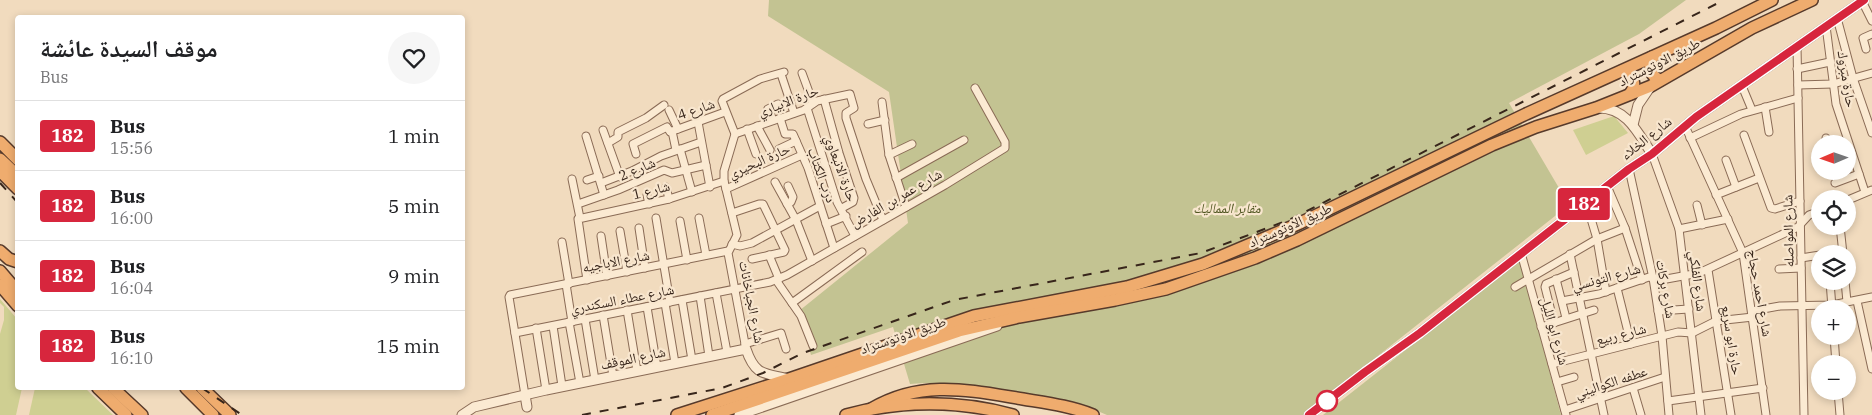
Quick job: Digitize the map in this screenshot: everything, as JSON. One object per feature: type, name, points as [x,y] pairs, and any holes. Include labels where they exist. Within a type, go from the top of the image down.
[{"type":"highway","name":"طريق الاوتوستراد","points":[[749,397],[789,379],[974,316],[1127,287],[1203,264],[1281,232],[1526,114],[1716,28],[1772,0]]},
{"type":"highway","name":"طريق الاوتوستراد","points":[[749,397],[959,331],[1018,317],[1166,289],[1215,273],[1297,240],[1492,145],[1536,127],[1596,108],[1655,83],[1752,28],[1812,0]]},
{"type":"highway","points":[[1652,57],[1650,70],[1655,78],[1655,83]]},
{"type":"highway","points":[[1622,71],[1629,74],[1633,80],[1634,88],[1630,94]]},
{"type":"highway","points":[[0,142],[15,157]]},
{"type":"highway","points":[[0,159],[15,173]]},
{"type":"highway","points":[[0,171],[15,186]]},
{"type":"highway","points":[[0,251],[9,259],[15,261]]},
{"type":"highway","points":[[0,271],[15,288]]},
{"type":"highway","points":[[0,285],[15,302]]},
{"type":"highway","points":[[871,409],[897,395],[947,389],[982,392],[1051,404],[1094,415]]},
{"type":"highway","points":[[100,390],[126,415]]},
{"type":"highway","points":[[115,390],[142,415]]},
{"type":"highway","points":[[188,390],[213,415]]},
{"type":"highway","points":[[204,390],[230,415]]},
{"type":"highway","points":[[677,415],[749,397]]},
{"type":"highway","points":[[712,415],[749,397]]},
{"type":"highway","points":[[846,415],[894,406],[952,405],[1014,415]]},
{"type":"street","points":[[1863,1],[1872,21]]},
{"type":"street","name":"شارع الخلاء","points":[[1309,415],[1420,333],[1586,202],[1652,154],[1685,126],[1863,1]]},
{"type":"street","points":[[1837,18],[1853,78],[1872,133]]},
{"type":"street","name":"حارة مبروك","points":[[1826,26],[1832,84],[1845,135]]},
{"type":"street","points":[[1868,51],[1863,38],[1872,34]]},
{"type":"street","name":"شارع المواصله","points":[[1797,46],[1804,415]]},
{"type":"street","points":[[1797,69],[1830,62]]},
{"type":"street","points":[[735,134],[722,104],[723,99],[760,79],[782,73],[794,113]]},
{"type":"street","name":"حارة الانبعاوي","points":[[802,73],[837,202],[856,236]]},
{"type":"street","points":[[1798,85],[1832,84],[1872,73]]},
{"type":"street","points":[[1633,125],[1638,105],[1655,83]]},
{"type":"street","points":[[1742,86],[1752,110]]},
{"type":"street","name":"شارع عمر بن الفارض","points":[[734,289],[778,279],[945,185],[1005,148],[1005,142],[975,88]]},
{"type":"street","name":"حارة الابياري","points":[[735,134],[794,113],[824,99],[850,94],[854,108],[846,113],[846,118],[866,179],[883,220]]},
{"type":"street","points":[[1690,138],[1728,119],[1752,110],[1798,98]]},
{"type":"street","points":[[824,99],[854,198],[853,202],[842,208]]},
{"type":"street","points":[[882,102],[889,155],[906,207]]},
{"type":"street","points":[[776,119],[768,109],[778,104]]},
{"type":"street","points":[[608,143],[618,137],[618,132],[667,107],[675,130],[678,150],[692,192]]},
{"type":"street","points":[[1765,107],[1769,132]]},
{"type":"street","points":[[1596,108],[1613,110],[1621,114],[1633,125],[1652,154]]},
{"type":"street","name":"شارع 4","points":[[636,154],[633,144],[665,128],[669,131],[675,130],[725,112]]},
{"type":"street","name":"درب الكتاب","points":[[776,119],[785,134],[793,134],[813,182],[834,248]]},
{"type":"street","points":[[868,124],[885,120]]},
{"type":"street","points":[[698,122],[710,187]]},
{"type":"street","points":[[757,126],[770,150]]},
{"type":"street","name":"شارع احمد حجاج","points":[[1685,126],[1744,253],[1766,415]]},
{"type":"street","points":[[747,129],[756,154]]},
{"type":"street","points":[[603,130],[613,166],[620,176]]},
{"type":"street","name":"شارع الجباخانات","points":[[735,134],[724,170],[724,181],[737,235],[730,247],[734,289],[746,346],[754,367],[758,371],[789,379]]},
{"type":"street","points":[[1744,135],[1772,209],[1800,201]]},
{"type":"street","points":[[586,136],[604,195]]},
{"type":"street","points":[[896,178],[964,140]]},
{"type":"street","points":[[779,149],[796,141]]},
{"type":"street","points":[[587,180],[620,176],[661,156],[701,142]]},
{"type":"street","points":[[889,155],[912,144]]},
{"type":"street","name":"شارع الفلكي","points":[[1652,154],[1679,229],[1701,415]]},
{"type":"street","name":"حارة البحيري","points":[[726,189],[802,155]]},
{"type":"street","points":[[1726,160],[1736,187]]},
{"type":"street","name":"شارع 2","points":[[578,204],[664,170],[670,173],[706,165]]},
{"type":"street","name":"حارة مبروك","points":[[1856,167],[1869,191]]},
{"type":"street","name":"شارع بركات","points":[[1629,169],[1653,278],[1662,336],[1669,415]]},
{"type":"street","points":[[1835,183],[1859,174]]},
{"type":"street","points":[[1716,195],[1759,178]]},
{"type":"street","points":[[572,179],[581,218],[578,221],[587,280]]},
{"type":"street","name":"شارع 1","points":[[581,218],[669,199],[724,181]]},
{"type":"street","points":[[775,182],[796,220],[812,260]]},
{"type":"street","points":[[787,204],[791,202],[793,197],[788,186]]},
{"type":"street","points":[[1607,186],[1625,228],[1642,280]]},
{"type":"street","points":[[666,187],[669,199]]},
{"type":"street","points":[[1856,197],[1869,191]]},
{"type":"street","points":[[647,195],[649,204]]},
{"type":"street","points":[[1586,202],[1597,239],[1606,292]]},
{"type":"street","points":[[732,213],[763,204],[785,252],[752,259]]},
{"type":"street","points":[[1697,205],[1702,225]]},
{"type":"street","name":"شارع الاباجيه","points":[[515,333],[509,296],[706,256],[730,247],[752,243],[820,206]]},
{"type":"street","name":"شارع التونسي","points":[[1562,301],[1606,292],[1642,280],[1653,278],[1661,280],[1708,270],[1800,226],[1811,214]]},
{"type":"street","points":[[826,224],[846,216]]},
{"type":"street","points":[[656,218],[664,264],[675,363]]},
{"type":"street","points":[[699,218],[706,256]]},
{"type":"street","points":[[1679,229],[1728,219]]},
{"type":"street","points":[[680,221],[687,260]]},
{"type":"street","points":[[639,228],[645,268]]},
{"type":"street","points":[[1515,287],[1597,239],[1625,228]]},
{"type":"street","points":[[620,231],[627,272]]},
{"type":"street","points":[[601,236],[607,276]]},
{"type":"street","points":[[562,242],[580,383]]},
{"type":"street","points":[[792,303],[862,252]]},
{"type":"street","name":"شارع ابو الليل","points":[[1521,253],[1566,413]]},
{"type":"street","points":[[1570,254],[1604,415]]},
{"type":"street","points":[[769,255],[778,279],[801,316],[814,346]]},
{"type":"street","points":[[1801,258],[1811,257]]},
{"type":"street","points":[[1779,269],[1801,268]]},
{"type":"street","name":"حارة ابو سريع","points":[[1708,270],[1731,415]]},
{"type":"street","points":[[1554,322],[1545,287],[1547,282],[1574,272]]},
{"type":"street","points":[[1556,279],[1566,318]]},
{"type":"street","points":[[1617,288],[1628,347]]},
{"type":"street","name":"شارع عطاء السكندري","points":[[515,333],[734,289]]},
{"type":"street","points":[[716,293],[727,352]]},
{"type":"street","points":[[700,296],[709,356]]},
{"type":"street","name":"شارع ربيع","points":[[1857,301],[1872,297]]},
{"type":"street","points":[[682,300],[692,360]]},
{"type":"street","points":[[1857,301],[1872,369]]},
{"type":"street","name":"شارع ربيع","points":[[1552,364],[1628,347],[1682,331],[1692,333],[1716,321],[1802,305],[1811,306]]},
{"type":"street","points":[[647,307],[657,367]]},
{"type":"street","points":[[1658,311],[1689,309]]},
{"type":"street","points":[[627,310],[637,371]]},
{"type":"street","points":[[1542,327],[1594,310]]},
{"type":"street","points":[[603,315],[613,376]]},
{"type":"street","points":[[739,415],[973,336],[1018,317]]},
{"type":"street","points":[[585,319],[595,380]]},
{"type":"street","points":[[552,326],[562,386]]},
{"type":"street","points":[[536,328],[546,390]]},
{"type":"street","points":[[515,333],[527,407]]},
{"type":"street","points":[[746,346],[780,333],[786,348]]},
{"type":"street","name":"شارع الموقف","points":[[462,415],[474,407],[562,386],[692,360],[746,346]]},
{"type":"street","name":"عطفه الكواليني","points":[[1566,413],[1601,398],[1666,377]]},
{"type":"street","points":[[1557,382],[1574,378]]},
{"type":"street","points":[[1633,388],[1641,415]]},
{"type":"street","points":[[1668,401],[1763,388]]},
{"type":"street","points":[[1839,400],[1840,415]]},
{"type":"green space","name":"مقابر المماليك","points":[[769,0],[1686,0],[1639,34],[1509,103],[1569,205],[1303,415],[1107,415],[1056,398],[956,384],[910,384],[893,327],[811,355],[799,311],[908,223],[889,92],[768,16]]},
{"type":"green space","points":[[1614,116],[1628,133],[1586,155],[1573,130]]},
{"type":"green space","points":[[1520,260],[1561,415],[1323,415]]},
{"type":"green space","points":[[0,299],[15,317],[15,390],[22,390],[16,415],[0,415],[0,334],[4,320],[4,307],[0,303]]},
{"type":"green space","points":[[35,390],[87,390],[113,415],[29,415]]},
{"type":"railway","points":[[582,415],[722,388],[763,373],[803,353],[954,300],[1201,253],[1291,219],[1724,0]]},
{"type":"railway","points":[[0,183],[15,200]]},
{"type":"railway","points":[[205,390],[242,415]]},
{"type":"bus line","name":"182","points":[[1309,415],[1420,333],[1629,169],[1652,154],[1696,117],[1864,0]]}]
